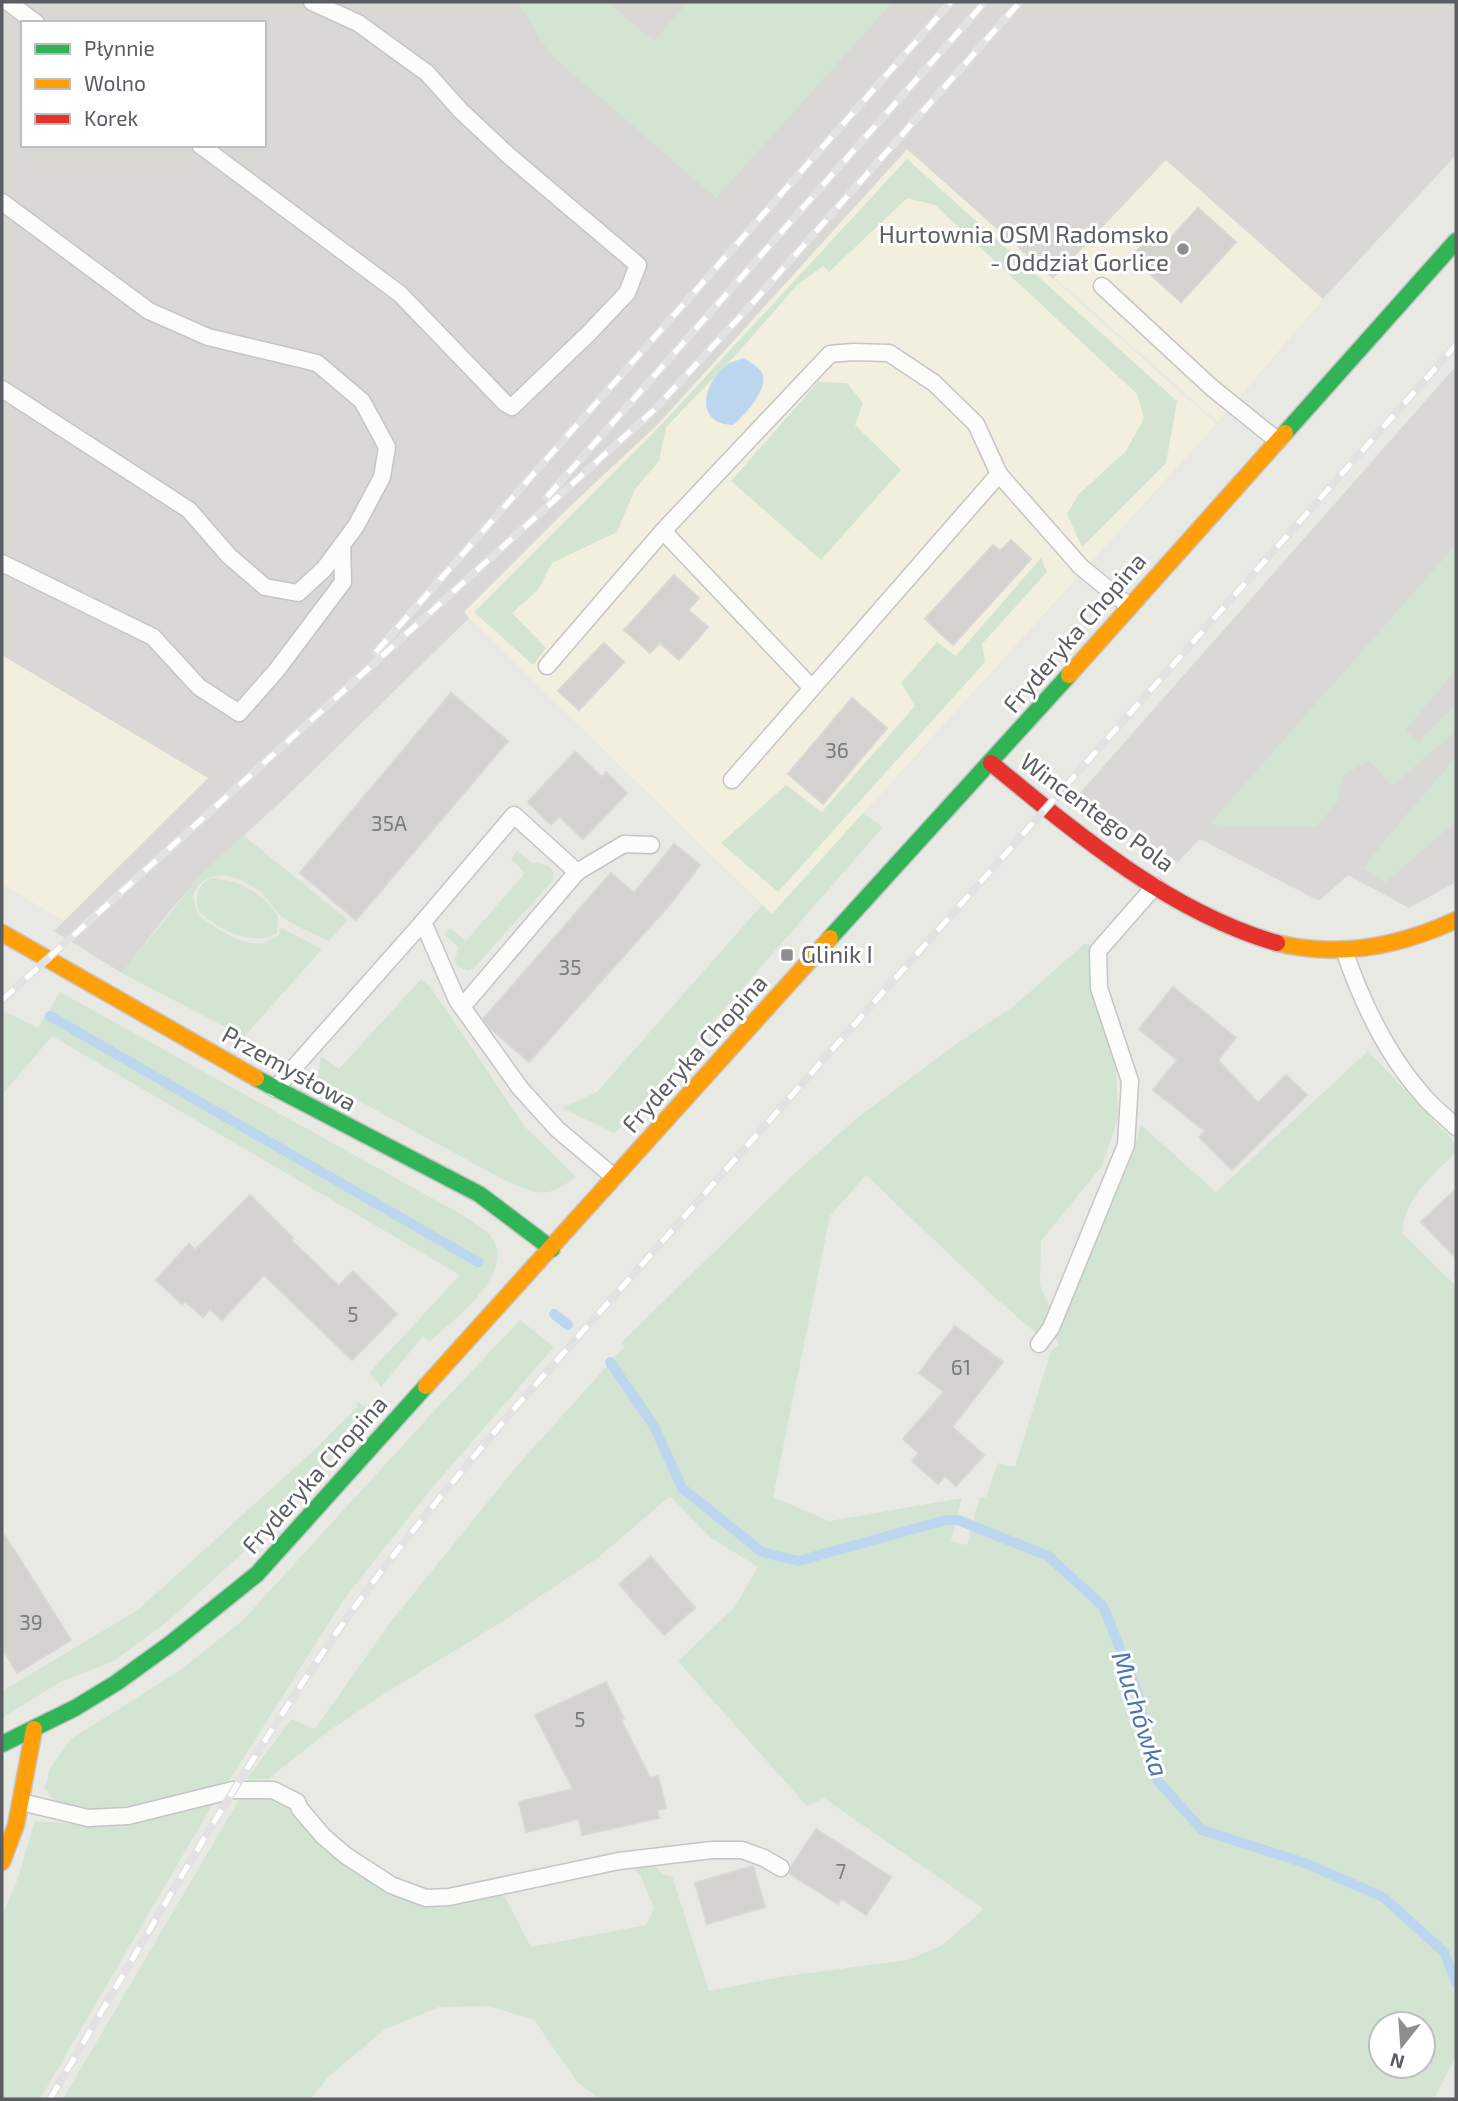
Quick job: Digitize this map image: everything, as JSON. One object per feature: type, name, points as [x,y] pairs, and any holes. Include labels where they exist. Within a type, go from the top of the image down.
[{"type":"street","name":"Fryderyka Chopina","points":[[2,1744],[115,1684],[257,1574],[991,763],[1456,241]]},
{"type":"street","name":"Wincentego Pola","points":[[991,763],[1070,828],[1155,886],[1246,933],[1294,947],[1344,950],[1395,944],[1456,920]]},
{"type":"street","name":"Przemysłowa","points":[[2,933],[275,1089],[479,1194],[552,1249]]},
{"type":"street","points":[[2,1861],[16,1825],[34,1729]]},
{"type":"lane","points":[[8,2],[33,21]]},
{"type":"lane","points":[[204,147],[400,294],[505,403],[512,407],[588,334],[626,293],[638,265],[508,155],[461,111],[427,74],[358,23],[312,2]]},
{"type":"lane","points":[[2,202],[149,311],[208,337],[317,363],[362,401],[387,447],[382,477],[356,526],[324,569],[298,593],[265,587],[229,556],[189,510],[2,389]]},
{"type":"lane","points":[[1102,286],[1211,387],[1278,441]]},
{"type":"lane","points":[[547,666],[663,531],[830,354],[889,353],[934,383],[976,424],[999,474],[1081,567],[1129,606]]},
{"type":"lane","points":[[733,780],[999,474]]},
{"type":"lane","points":[[663,531],[812,688]]},
{"type":"lane","points":[[2,563],[153,637],[199,687],[239,713],[276,671],[343,582],[342,545]]},
{"type":"lane","points":[[275,1089],[514,815],[578,872]]},
{"type":"lane","points":[[463,1007],[578,872],[624,844],[651,845]]},
{"type":"lane","points":[[1039,1344],[1051,1328],[1126,1144],[1130,1081],[1100,988],[1098,951],[1155,886]]},
{"type":"lane","points":[[423,922],[457,1000],[520,1088],[557,1129],[614,1177]]},
{"type":"lane","points":[[1344,950],[1378,1030],[1421,1093],[1456,1128]]},
{"type":"lane","points":[[20,1802],[88,1818],[128,1816],[233,1790],[273,1790],[296,1802],[323,1836],[345,1855],[391,1885],[426,1898],[449,1897],[619,1861],[712,1850],[742,1850],[781,1868]]},
{"type":"shaded area","points":[[2,2],[1456,2],[1456,155],[1323,299],[1166,160],[1053,279],[907,149],[658,424],[565,511],[464,612],[469,618],[286,797],[208,868],[169,912],[122,973],[54,931],[208,778],[2,655]]},
{"type":"shaded area","points":[[908,149],[1216,424],[772,914],[463,612],[658,424]]},
{"type":"shaded area","points":[[1166,160],[1323,299],[1218,422],[1054,277]]},
{"type":"shaded area","points":[[1456,366],[1456,882],[1409,908],[1348,875],[1319,901],[1200,839],[1178,862],[1079,794]]},
{"type":"shaded area","points":[[2,655],[209,778],[64,921],[2,884]]},
{"type":"green space","points":[[517,2],[607,2],[654,41],[688,2],[893,2],[716,198],[550,54]]},
{"type":"green space","points":[[907,159],[1177,401],[1166,463],[1082,547],[1067,514],[1079,494],[1126,451],[1144,418],[1137,394],[935,205],[907,198],[829,272],[823,266],[797,285],[736,355],[666,427],[659,461],[635,489],[617,532],[552,563],[538,590],[512,613],[546,648],[533,665],[474,612],[659,427]]},
{"type":"green space","points":[[818,382],[847,383],[863,403],[855,425],[901,470],[821,560],[731,481]]},
{"type":"green space","points":[[1456,545],[1456,669],[1405,731],[1419,741],[1456,705],[1456,731],[1392,786],[1369,760],[1343,776],[1338,801],[1316,827],[1231,826],[1219,829],[1211,822]]},
{"type":"green space","points":[[1041,558],[1047,572],[982,644],[985,662],[778,892],[721,843],[786,785],[822,812],[915,706],[901,683],[937,642],[956,656]]},
{"type":"green space","points":[[1456,757],[1456,821],[1385,883],[1363,869],[1388,836]]},
{"type":"green space","points":[[863,813],[883,827],[625,1123],[614,1133],[562,1108],[597,1092],[762,905],[772,914]]},
{"type":"green space","points":[[243,835],[348,920],[329,941],[285,919],[261,892],[241,880],[214,876],[199,886],[193,895],[197,914],[228,935],[246,942],[264,943],[279,935],[281,928],[322,949],[244,1037],[122,973],[201,875]]},
{"type":"green space","points":[[517,851],[532,863],[538,862],[550,867],[554,874],[553,880],[474,968],[468,971],[459,967],[454,961],[459,947],[444,935],[450,928],[466,941],[525,873],[511,859]]},
{"type":"green space","points":[[212,878],[241,885],[257,894],[278,916],[277,933],[267,937],[246,937],[226,930],[199,912],[198,892],[203,884]]},
{"type":"green space","points":[[1084,944],[1089,944],[1091,993],[1116,1066],[1118,1118],[1102,1166],[1041,1241],[1040,1285],[1050,1308],[1038,1335],[866,1175],[830,1216],[773,1497],[829,1521],[962,1498],[951,1541],[967,1545],[979,1498],[986,1497],[998,1463],[1015,1467],[1051,1351],[1059,1345],[1054,1334],[1128,1166],[1141,1125],[1216,1192],[1368,1051],[1456,1144],[1456,1152],[1414,1198],[1408,1208],[1402,1233],[1456,1286],[1456,2056],[1434,2099],[600,2099],[578,2083],[534,2020],[489,2006],[439,2007],[385,2029],[328,2077],[311,2099],[63,2099],[241,1796],[260,1794],[285,1802],[323,1845],[443,1903],[503,1894],[531,1947],[646,1925],[654,1908],[640,1875],[632,1867],[652,1863],[664,1875],[672,1876],[709,1991],[786,1976],[908,1960],[941,1946],[984,1909],[824,1798],[807,1806],[678,1661],[734,1608],[758,1567],[710,1537],[670,1496],[599,1557],[500,1623],[387,1692],[326,1733],[268,1779],[247,1779],[291,1719],[315,1729],[389,1624],[516,1467],[624,1347],[621,1343],[794,1174],[857,1118],[956,1044],[1014,1006]]},
{"type":"green space","points":[[421,979],[431,988],[526,1128],[576,1177],[550,1192],[535,1192],[518,1186],[317,1078],[321,1056],[339,1069]]},
{"type":"green space","points":[[60,992],[464,1216],[487,1232],[496,1246],[497,1261],[492,1277],[468,1306],[430,1342],[423,1336],[381,1387],[369,1373],[460,1275],[52,1036],[2,1095],[2,1010],[38,1028]]},
{"type":"green space","points":[[520,1320],[554,1347],[432,1488],[344,1599],[227,1784],[130,1809],[78,1810],[59,1802],[45,1788],[50,1768],[71,1739],[179,1671],[242,1621]]},
{"type":"green space","points":[[358,1402],[368,1408],[369,1413],[364,1424],[248,1548],[167,1622],[114,1661],[60,1682],[2,1718],[2,1691],[138,1610],[316,1448],[358,1406]]},
{"type":"green space","points":[[214,1802],[40,2099],[2,2099],[2,1916],[17,1881],[35,1821],[106,1826]]},
{"type":"water","points":[[744,358],[761,371],[764,379],[762,386],[749,408],[733,425],[720,423],[707,409],[708,390],[720,371],[728,364]]},
{"type":"building","name":"Hurtownia OSM Radomsko - Oddział Gorlice","points":[[1198,208],[1236,242],[1181,302],[1131,257],[1156,230],[1168,241]]},
{"type":"building","points":[[1011,540],[1031,559],[953,645],[925,619],[993,545],[1000,551]]},
{"type":"building","points":[[674,575],[699,598],[688,610],[708,627],[679,660],[660,643],[650,653],[624,630]]},
{"type":"building","points":[[604,643],[624,662],[579,710],[558,691]]},
{"type":"building","points":[[451,693],[508,741],[356,920],[300,873]]},
{"type":"building","points":[[852,698],[887,728],[823,804],[788,774]]},
{"type":"building","points":[[575,752],[602,777],[606,772],[627,793],[583,839],[559,816],[551,825],[528,802]]},
{"type":"building","points":[[674,844],[700,865],[671,903],[529,1062],[483,1019],[611,873],[634,893]]},
{"type":"building","points":[[1173,987],[1236,1038],[1218,1060],[1258,1103],[1286,1075],[1307,1095],[1232,1170],[1199,1137],[1205,1131],[1153,1090],[1177,1060],[1139,1029]]},
{"type":"building","points":[[1456,1189],[1456,1258],[1421,1222]]},
{"type":"building","points":[[250,1195],[293,1238],[291,1240],[339,1286],[353,1271],[397,1314],[352,1360],[264,1275],[222,1320],[210,1309],[203,1317],[185,1301],[182,1304],[156,1280],[189,1244],[195,1250]]},
{"type":"building","points":[[955,1326],[1003,1362],[952,1427],[984,1455],[956,1486],[945,1476],[938,1484],[912,1461],[919,1453],[903,1439],[944,1392],[919,1373]]},
{"type":"building","points":[[2,1531],[71,1640],[17,1673],[2,1648]]},
{"type":"building","points":[[651,1557],[695,1608],[664,1635],[619,1584]]},
{"type":"building","points":[[606,1682],[624,1719],[621,1720],[650,1778],[658,1776],[666,1808],[657,1810],[659,1818],[582,1835],[579,1819],[526,1832],[519,1802],[573,1789],[535,1715]]},
{"type":"building","points":[[816,1829],[891,1877],[866,1915],[842,1899],[838,1904],[790,1874],[791,1867]]},
{"type":"building","points":[[753,1866],[765,1907],[707,1924],[695,1883]]},
{"type":"waterway","points":[[50,1016],[478,1262]]},
{"type":"waterway","points":[[554,1314],[568,1325]]},
{"type":"waterway","name":"Muchówka","points":[[610,1362],[654,1426],[682,1488],[762,1552],[798,1561],[946,1520],[958,1520],[1048,1556],[1103,1606],[1137,1691],[1158,1781],[1202,1830],[1305,1863],[1383,1897],[1444,1952],[1456,1982]]},
{"type":"railway","points":[[376,652],[951,2]]},
{"type":"railway","points":[[547,497],[985,2]]},
{"type":"railway","points":[[2,1000],[655,409],[1020,2]]},
{"type":"railway","points":[[50,2099],[190,1861],[300,1686],[339,1629],[424,1517],[514,1409],[1456,345]]},
{"type":"traffic: fast","points":[[1285,433],[1456,241]]},
{"type":"traffic: fast","points":[[830,938],[1069,675]]},
{"type":"traffic: fast","points":[[256,1078],[479,1194],[552,1249]]},
{"type":"traffic: fast","points":[[2,1744],[75,1708],[116,1683],[170,1644],[257,1574],[426,1386]]},
{"type":"traffic: slow","points":[[1069,675],[1285,433]]},
{"type":"traffic: slow","points":[[1277,943],[1323,949],[1368,947],[1413,937],[1456,920]]},
{"type":"traffic: slow","points":[[2,933],[256,1078]]},
{"type":"traffic: slow","points":[[426,1386],[830,938]]},
{"type":"traffic: slow","points":[[2,1862],[16,1825],[34,1729]]},
{"type":"traffic: jam","points":[[991,763],[1090,843],[1161,891],[1199,912],[1277,943]]},
{"type":"place","name":"Hurtownia OSM Radomsko - Oddział Gorlice","points":[[1183,249]]},
{"type":"place","name":"Glinik I","points":[[787,955]]}]
